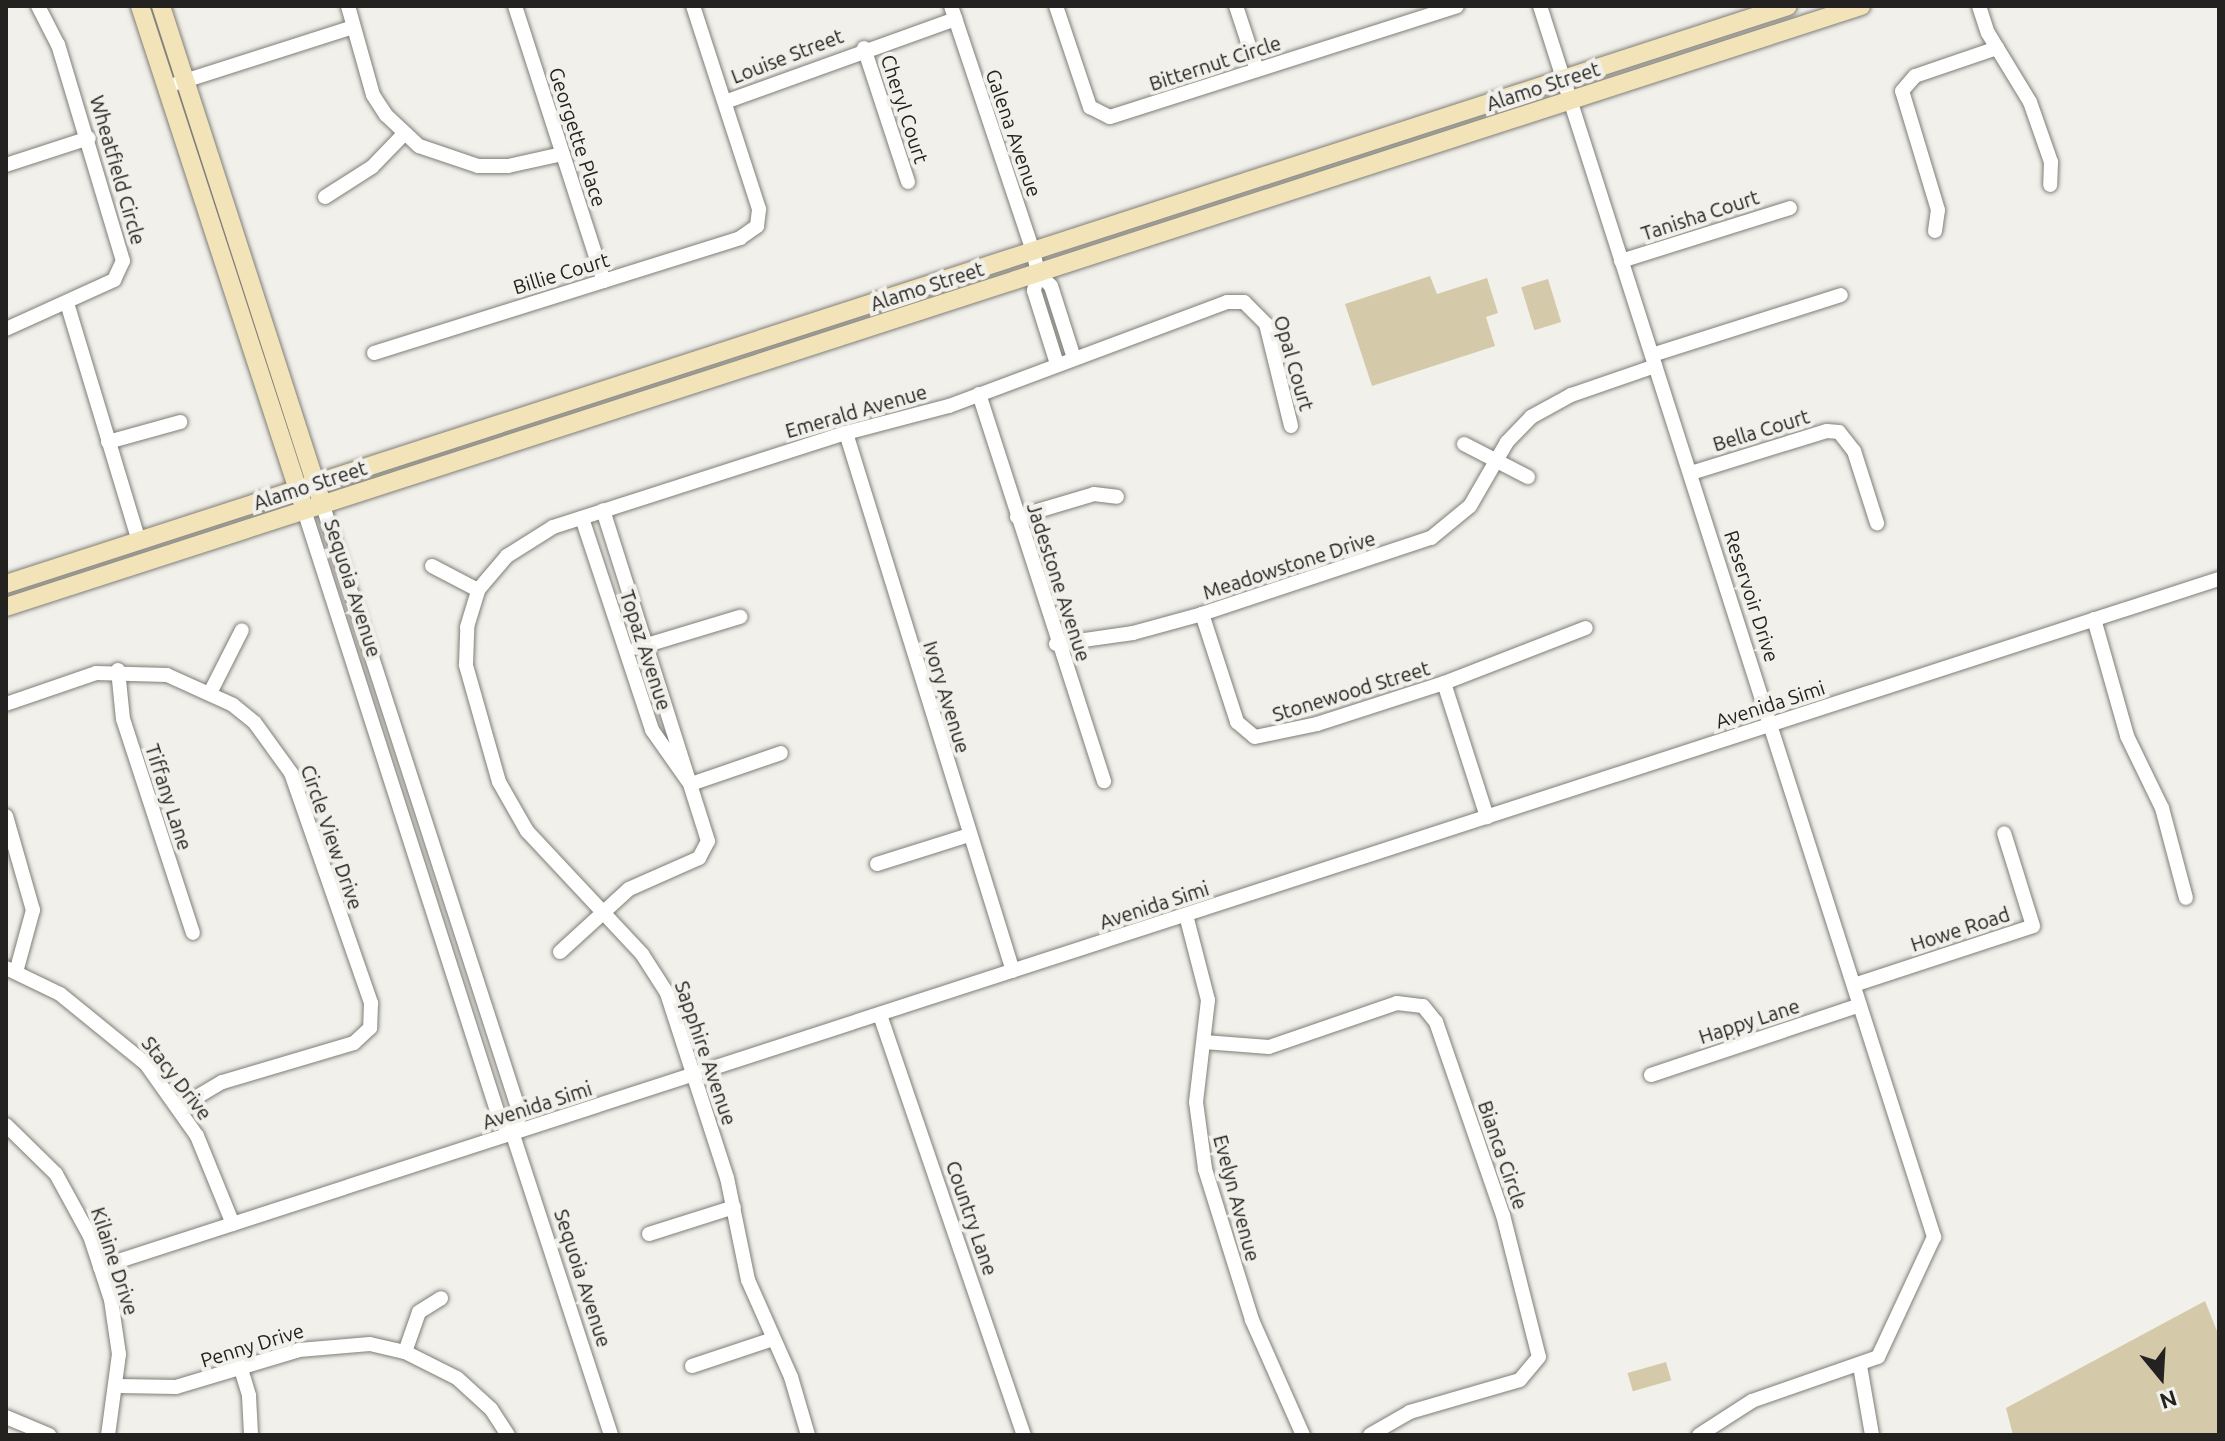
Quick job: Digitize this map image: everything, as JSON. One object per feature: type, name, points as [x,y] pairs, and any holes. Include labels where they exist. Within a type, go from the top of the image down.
[{"type":"main road","name":"Sequoia Avenue","points":[[140,6],[176,84],[313,506]]},
{"type":"main road","name":"Sequoia Avenue","points":[[161,6],[176,84]]},
{"type":"main road","name":"Alamo Street","points":[[6,584],[1788,6]]},
{"type":"main road","name":"Alamo Street","points":[[6,607],[1861,6]]},
{"type":"street","name":"Wheatfield Circle","points":[[6,329],[114,280],[123,261],[89,138],[58,45],[38,6]]},
{"type":"street","points":[[348,6],[373,95],[404,134],[438,155],[478,166],[508,166],[562,154]]},
{"type":"street","name":"Georgette Place","points":[[515,6],[604,281]]},
{"type":"street","points":[[693,6],[725,102]]},
{"type":"street","name":"Bitternut Circle","points":[[1056,6],[1085,97],[1099,114],[1121,115],[1257,70],[1411,12],[1457,6]]},
{"type":"street","points":[[1236,6],[1257,70]]},
{"type":"street","name":"Reservoir Drive","points":[[1540,6],[1934,1237],[1883,1350],[1860,1366]]},
{"type":"street","points":[[1979,6],[1997,48],[2030,102],[2051,162],[2050,185]]},
{"type":"street","name":"Louise Street","points":[[725,102],[953,12]]},
{"type":"street","name":"Galena Avenue","points":[[953,12],[1033,251],[1038,273],[1034,291],[1057,364]]},
{"type":"street","points":[[176,84],[353,27]]},
{"type":"street","name":"Cheryl Court","points":[[864,48],[908,182]]},
{"type":"street","points":[[1935,231],[1938,210],[1901,100],[1908,82],[1997,48]]},
{"type":"street","name":"Billie Court","points":[[374,353],[740,238],[757,226],[759,209],[725,102]]},
{"type":"street","points":[[325,197],[372,167],[404,134]]},
{"type":"street","points":[[6,165],[89,138]]},
{"type":"street","name":"Tanisha Court","points":[[1621,261],[1790,208]]},
{"type":"street","name":"Galena Avenue","points":[[1038,273],[1051,286],[1074,358]]},
{"type":"street","name":"Meadowstone Drive","points":[[1056,644],[1133,633],[1202,614],[1431,538],[1470,506],[1496,460],[1518,430],[1548,405],[1654,361],[1841,295]]},
{"type":"street","name":"Emerald Avenue","points":[[478,590],[526,540],[603,510],[979,394],[1227,302],[1244,302],[1259,311]]},
{"type":"street","points":[[67,303],[139,541]]},
{"type":"street","name":"Opal Court","points":[[1259,311],[1291,426]]},
{"type":"street","name":"Jadestone Avenue","points":[[979,394],[1056,644],[1104,781]]},
{"type":"street","points":[[108,442],[180,422]]},
{"type":"street","name":"Bella Court","points":[[1691,473],[1827,431],[1839,432],[1854,451],[1877,523]]},
{"type":"street","name":"Ivory Avenue","points":[[846,433],[1013,971]]},
{"type":"street","points":[[1464,444],[1528,477]]},
{"type":"street","points":[[1017,517],[1094,494],[1117,497]]},
{"type":"street","name":"Sequoia Avenue","points":[[313,506],[520,1114],[513,1135],[611,1435]]},
{"type":"street","name":"Topaz Avenue","points":[[560,952],[603,912],[648,877],[690,862],[705,850],[706,832],[603,510]]},
{"type":"street","name":"Topaz Avenue","points":[[582,518],[625,652],[661,749],[691,784]]},
{"type":"street","points":[[432,566],[478,590]]},
{"type":"street","name":"Avenida Simi","points":[[100,1267],[2219,579]]},
{"type":"street","name":"Sapphire Avenue","points":[[478,590],[467,627],[466,665],[499,782],[527,831],[654,970],[694,1074],[734,1207],[748,1280],[800,1399],[808,1435]]},
{"type":"street","name":"Stonewood Street","points":[[1202,614],[1237,722],[1255,737],[1317,724],[1444,683],[1586,628]]},
{"type":"street","points":[[625,652],[740,617]]},
{"type":"street","points":[[2094,619],[2127,736],[2162,808],[2186,898]]},
{"type":"street","points":[[211,691],[242,630]]},
{"type":"street","name":"Circle View Drive","points":[[6,704],[77,677],[118,670],[167,675],[211,691],[255,723],[291,773],[373,1017],[367,1033],[354,1043],[222,1082],[180,1107]]},
{"type":"street","name":"Tiffany Lane","points":[[118,670],[123,719],[193,933]]},
{"type":"street","points":[[1444,683],[1487,817]]},
{"type":"street","points":[[691,784],[781,753]]},
{"type":"street","points":[[6,816],[33,910],[11,970]]},
{"type":"street","name":"Howe Road","points":[[1854,985],[2033,926],[2004,833]]},
{"type":"street","points":[[877,864],[969,835]]},
{"type":"street","name":"Evelyn Avenue","points":[[1186,915],[1206,984],[1204,1042],[1196,1102],[1205,1169],[1252,1320],[1303,1435]]},
{"type":"street","name":"Stacy Drive","points":[[11,970],[105,1026],[146,1064],[180,1107],[210,1162],[233,1224]]},
{"type":"street","name":"Bianca Circle","points":[[1204,1042],[1269,1047],[1397,1003],[1423,1006],[1436,1022],[1503,1215],[1539,1357],[1520,1380],[1410,1412],[1370,1435]]},
{"type":"street","name":"Happy Lane","points":[[1651,1075],[1860,1005]]},
{"type":"street","name":"Country Lane","points":[[880,1015],[1024,1435]]},
{"type":"street","name":"Kilaine Drive","points":[[6,1125],[42,1156],[69,1192],[100,1267],[116,1323],[119,1386],[108,1435]]},
{"type":"street","points":[[649,1234],[734,1207]]},
{"type":"street","points":[[405,1352],[419,1312],[441,1298]]},
{"type":"street","points":[[692,1366],[773,1339]]},
{"type":"street","name":"Penny Drive","points":[[119,1386],[176,1387],[330,1344],[405,1352],[457,1378],[491,1409],[508,1435]]},
{"type":"street","points":[[1699,1435],[1752,1401],[1860,1366],[1872,1435]]},
{"type":"street","points":[[241,1369],[249,1396],[251,1435]]},
{"type":"street","points":[[6,1417],[49,1435]]},
{"type":"shaded area","points":[[1430,276],[1437,294],[1487,278],[1498,313],[1486,317],[1495,346],[1372,386],[1345,304]]},
{"type":"shaded area","points":[[1548,279],[1561,322],[1534,330],[1521,287]]},
{"type":"shaded area","points":[[2205,1301],[2219,1336],[2219,1435],[2013,1435],[2006,1408]]},
{"type":"shaded area","points":[[1666,1362],[1671,1380],[1633,1391],[1628,1373]]}]
